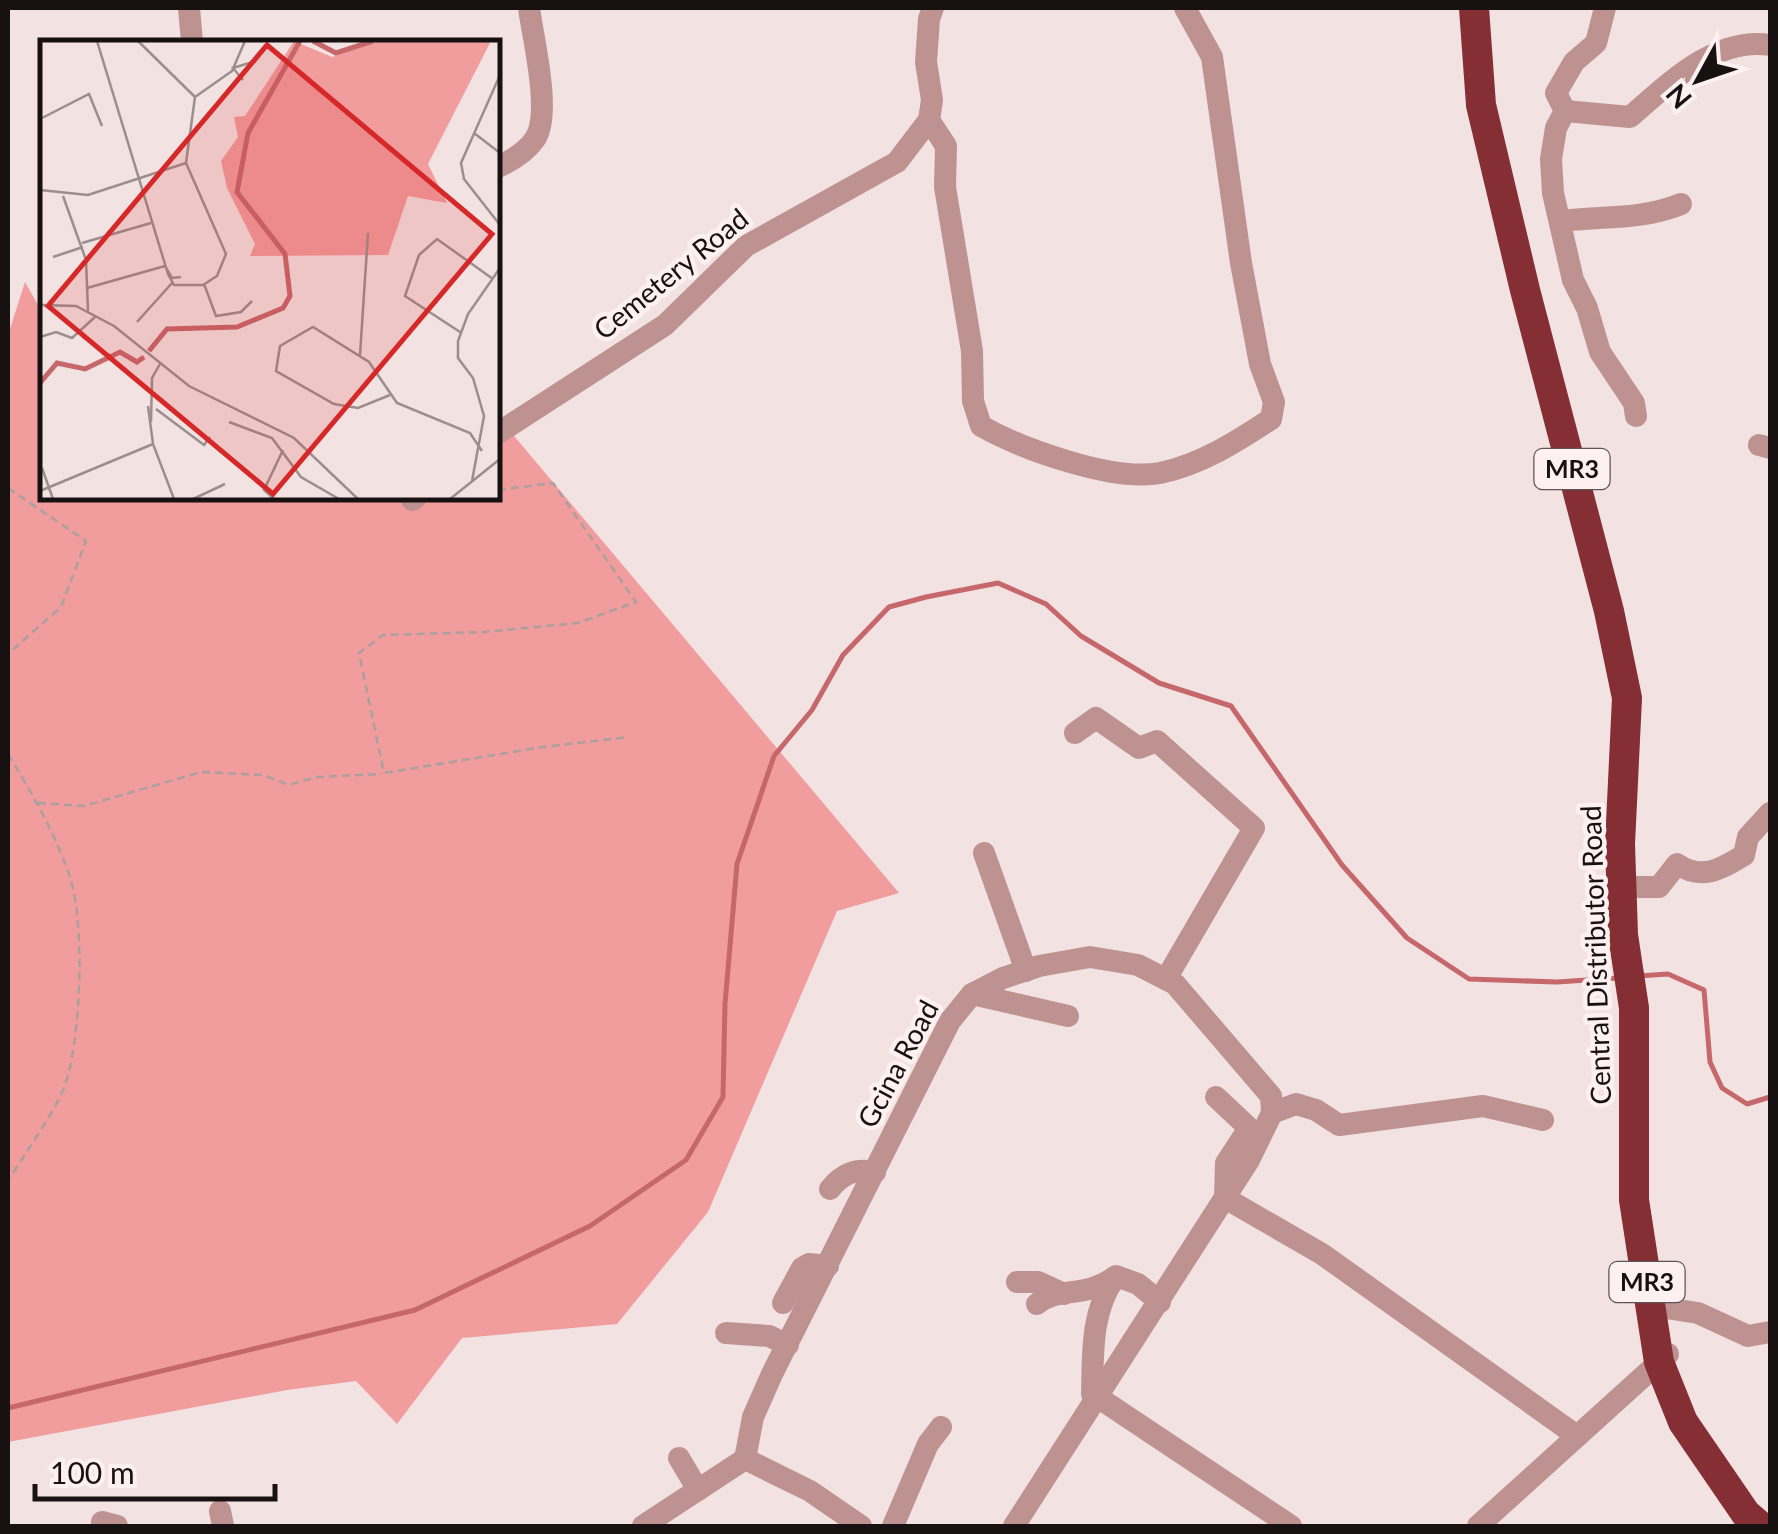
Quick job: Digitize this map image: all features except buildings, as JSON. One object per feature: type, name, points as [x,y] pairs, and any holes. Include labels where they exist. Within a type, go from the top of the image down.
[{"type":"highway","name":"Central Distributor Road","points":[[1474,8],[1481,105],[1609,611],[1626,698],[1620,844],[1641,1007],[1650,1203],[1666,1308],[1665,1357],[1695,1418],[1755,1504],[1770,1518]]},
{"type":"highway","name":"Central Distributor Road","points":[[1485,8],[1491,107],[1625,622],[1639,694],[1635,887],[1629,932]]},
{"type":"highway","name":"Central Distributor Road","points":[[1641,1007],[1634,1200],[1665,1357],[1683,1422],[1746,1514],[1760,1526]]},
{"type":"street","points":[[189,8],[192,40]]},
{"type":"street","points":[[500,167],[522,153],[537,137],[542,111],[528,8]]},
{"type":"street","points":[[933,8],[926,62],[932,100],[929,120],[946,146],[945,187],[972,351],[973,401],[982,426],[1014,444],[1081,464],[1133,474],[1159,473],[1233,444],[1271,419],[1274,402],[1260,364],[1240,264],[1212,57],[1185,8]]},
{"type":"street","points":[[1565,111],[1556,93],[1574,62],[1596,43],[1605,8]]},
{"type":"street","points":[[1565,111],[1630,117],[1694,63],[1753,42],[1770,45]]},
{"type":"street","points":[[1565,111],[1556,128],[1551,159],[1554,193],[1573,280],[1600,352],[1634,403],[1636,416]]},
{"type":"street","name":"Cemetery Road","points":[[500,432],[665,324],[746,246],[898,162],[929,120]]},
{"type":"street","points":[[1561,221],[1626,218],[1658,213],[1681,204]]},
{"type":"street","points":[[1076,733],[1096,718],[1139,748],[1157,740],[1254,828],[1166,980]]},
{"type":"street","points":[[1635,887],[1659,886],[1677,864],[1687,871],[1718,872],[1744,855],[1748,837],[1770,812]]},
{"type":"street","points":[[984,853],[1026,971]]},
{"type":"street","name":"Gcina Road","points":[[745,1460],[753,1417],[788,1345],[950,1020],[972,994],[1026,971],[1090,957],[1138,965],[1175,984],[1271,1096],[1272,1114]]},
{"type":"street","points":[[972,994],[1068,1016]]},
{"type":"street","points":[[1216,1097],[1249,1128],[1226,1163],[1226,1198]]},
{"type":"street","points":[[1014,1526],[1250,1160],[1272,1114],[1296,1104],[1340,1124],[1483,1106],[1543,1120]]},
{"type":"street","points":[[830,1190],[847,1174],[861,1169],[875,1172]]},
{"type":"street","points":[[1226,1198],[1322,1254],[1577,1436]]},
{"type":"street","points":[[783,1303],[802,1268],[809,1264],[828,1266]]},
{"type":"street","points":[[1116,1276],[1138,1284],[1160,1302]]},
{"type":"street","points":[[1036,1304],[1047,1295],[1100,1288],[1116,1276]]},
{"type":"street","points":[[1096,1396],[1092,1351],[1102,1296],[1116,1276]]},
{"type":"street","points":[[1017,1282],[1038,1282],[1064,1294]]},
{"type":"street","points":[[1666,1308],[1698,1313],[1759,1334],[1770,1353]]},
{"type":"street","points":[[726,1333],[768,1336],[788,1345]]},
{"type":"street","points":[[1478,1526],[1665,1357]]},
{"type":"street","points":[[1096,1396],[1290,1526]]},
{"type":"street","points":[[893,1526],[928,1444],[941,1427]]},
{"type":"street","points":[[679,1458],[698,1490]]},
{"type":"street","points":[[643,1526],[745,1460],[774,1471],[862,1526]]},
{"type":"path","points":[[384,774],[359,653],[383,634],[484,632],[578,624],[636,602],[553,483],[500,490]]},
{"type":"path","points":[[8,488],[86,541],[60,607],[8,654]]},
{"type":"path","points":[[38,803],[84,806],[201,772],[263,775],[289,785],[316,778],[384,774],[543,746],[628,737]]},
{"type":"path","points":[[8,754],[38,803],[71,880],[80,951],[76,1020],[66,1084],[8,1181]]},
{"type":"shaded area","points":[[25,282],[40,308],[40,500],[500,500],[500,419],[899,893],[837,911],[708,1212],[617,1324],[462,1338],[397,1424],[356,1381],[287,1390],[8,1442],[8,335]]},
{"type":"waterway","points":[[8,1408],[415,1310],[590,1226],[686,1160],[723,1097],[725,1004],[737,864],[774,756],[812,710],[843,655],[889,607],[926,597],[998,583],[1046,604],[1081,636],[1159,683],[1231,706],[1342,865],[1407,938],[1469,979],[1557,982],[1618,978]]},
{"type":"waterway","points":[[1639,976],[1668,974],[1704,990],[1710,1062],[1722,1088],[1747,1104],[1770,1097]]}]
